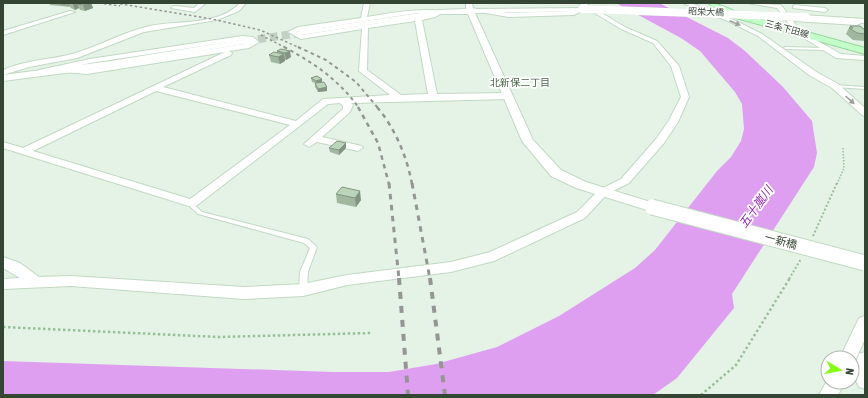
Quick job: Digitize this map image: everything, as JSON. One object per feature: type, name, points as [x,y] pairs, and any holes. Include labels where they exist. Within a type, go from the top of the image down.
[{"type":"main road","name":"三条下田線","points":[[712,3],[722,10],[752,20],[865,51]]},
{"type":"street","points":[[174,8],[195,10],[203,3]]},
{"type":"street","points":[[3,73],[27,66],[74,56],[150,28],[197,21],[228,14],[240,8],[243,3]]},
{"type":"street","points":[[367,3],[364,22],[363,71],[398,98]]},
{"type":"street","points":[[415,3],[433,97]]},
{"type":"street","points":[[686,3],[746,28],[786,51]]},
{"type":"street","points":[[750,3],[779,6],[798,32],[826,49],[839,56],[865,58]]},
{"type":"street","points":[[815,3],[825,10],[832,24]]},
{"type":"street","points":[[3,284],[34,281],[71,281],[244,293],[303,290],[347,280],[451,267],[494,256],[581,215],[603,192],[624,181],[660,141],[673,122],[685,97],[675,66],[655,42],[623,28],[582,6]]},
{"type":"street","name":"昭栄大橋","points":[[300,33],[469,7],[582,6],[863,21]]},
{"type":"street","name":"一新橋","points":[[469,7],[528,141],[556,174],[581,185],[652,207],[865,263]]},
{"type":"street","points":[[795,8],[825,10]]},
{"type":"street","points":[[722,10],[832,24],[856,23],[863,21]]},
{"type":"street","points":[[3,33],[72,12]]},
{"type":"street","points":[[364,22],[301,37],[291,32],[298,29],[364,22],[417,14],[433,16],[436,13]]},
{"type":"street","points":[[788,18],[756,17],[752,20],[752,23],[812,73],[835,86],[865,113]]},
{"type":"street","points":[[3,78],[37,74],[255,42],[251,38],[242,38],[80,63],[37,74]]},
{"type":"street","points":[[24,151],[242,44]]},
{"type":"street","points":[[74,56],[80,63]]},
{"type":"street","points":[[154,88],[298,124]]},
{"type":"street","points":[[3,145],[192,203],[298,124],[326,101],[508,96]]},
{"type":"street","points":[[342,100],[348,106],[347,110],[312,141],[358,148]]},
{"type":"street","points":[[3,262],[15,267],[34,281]]},
{"type":"street","points":[[852,350],[865,322]]},
{"type":"street","points":[[865,359],[861,374],[865,381]]},
{"type":"lane","points":[[786,51],[826,49]]},
{"type":"lane","points":[[835,86],[865,88]]},
{"type":"lane","points":[[189,203],[200,213],[306,241],[314,247],[304,272],[303,290]]},
{"type":"path","points":[[809,243],[844,168],[843,148]]},
{"type":"path","points":[[702,395],[736,365],[802,256]]},
{"type":"path","points":[[3,327],[219,337],[371,333]]},
{"type":"water","name":"五十嵐川","points":[[616,3],[659,3],[728,38],[745,51],[783,87],[812,121],[817,153],[814,167],[732,294],[734,308],[677,378],[653,395],[3,395],[3,361],[333,372],[389,372],[436,364],[497,347],[559,316],[635,268],[655,250],[717,171],[731,157],[741,141],[744,129],[742,104],[735,92],[700,51],[681,38]]},
{"type":"building","points":[[56,3],[68,3],[69,5],[67,5]]},
{"type":"building","points":[[89,3],[83,5],[77,4]]},
{"type":"building","points":[[850,26],[860,26],[865,30],[865,34],[857,33],[849,28],[853,28]]},
{"type":"building","points":[[281,49],[290,51],[285,53],[277,51]]},
{"type":"building","points":[[274,52],[284,54],[278,57],[269,55]]},
{"type":"building","points":[[317,76],[322,79],[316,81],[311,78]]},
{"type":"building","points":[[324,82],[327,87],[318,89],[315,83]]},
{"type":"building","points":[[337,141],[346,143],[339,150],[329,148]]},
{"type":"building","points":[[342,187],[360,191],[355,198],[336,194]]},
{"type":"tunnel","points":[[246,41],[300,33]]},
{"type":"railway","points":[[99,3],[120,6]]},
{"type":"railway","points":[[115,3],[212,19],[260,30],[300,48]]},
{"type":"railway","points":[[261,35],[286,48]]},
{"type":"railway","points":[[284,47],[306,59],[325,73],[343,89],[359,108]]},
{"type":"railway","points":[[298,47],[326,60],[356,82],[378,108]]},
{"type":"railway","points":[[358,107],[378,143],[389,184]]},
{"type":"railway","points":[[377,107],[395,133],[407,164],[412,184]]},
{"type":"railway","points":[[389,183],[399,279]]},
{"type":"railway","points":[[412,183],[430,279]]},
{"type":"railway","points":[[399,278],[408,395]]},
{"type":"railway","points":[[430,278],[445,395]]},
{"type":"district","name":"北新保二丁目","points":[[520,82]]}]
